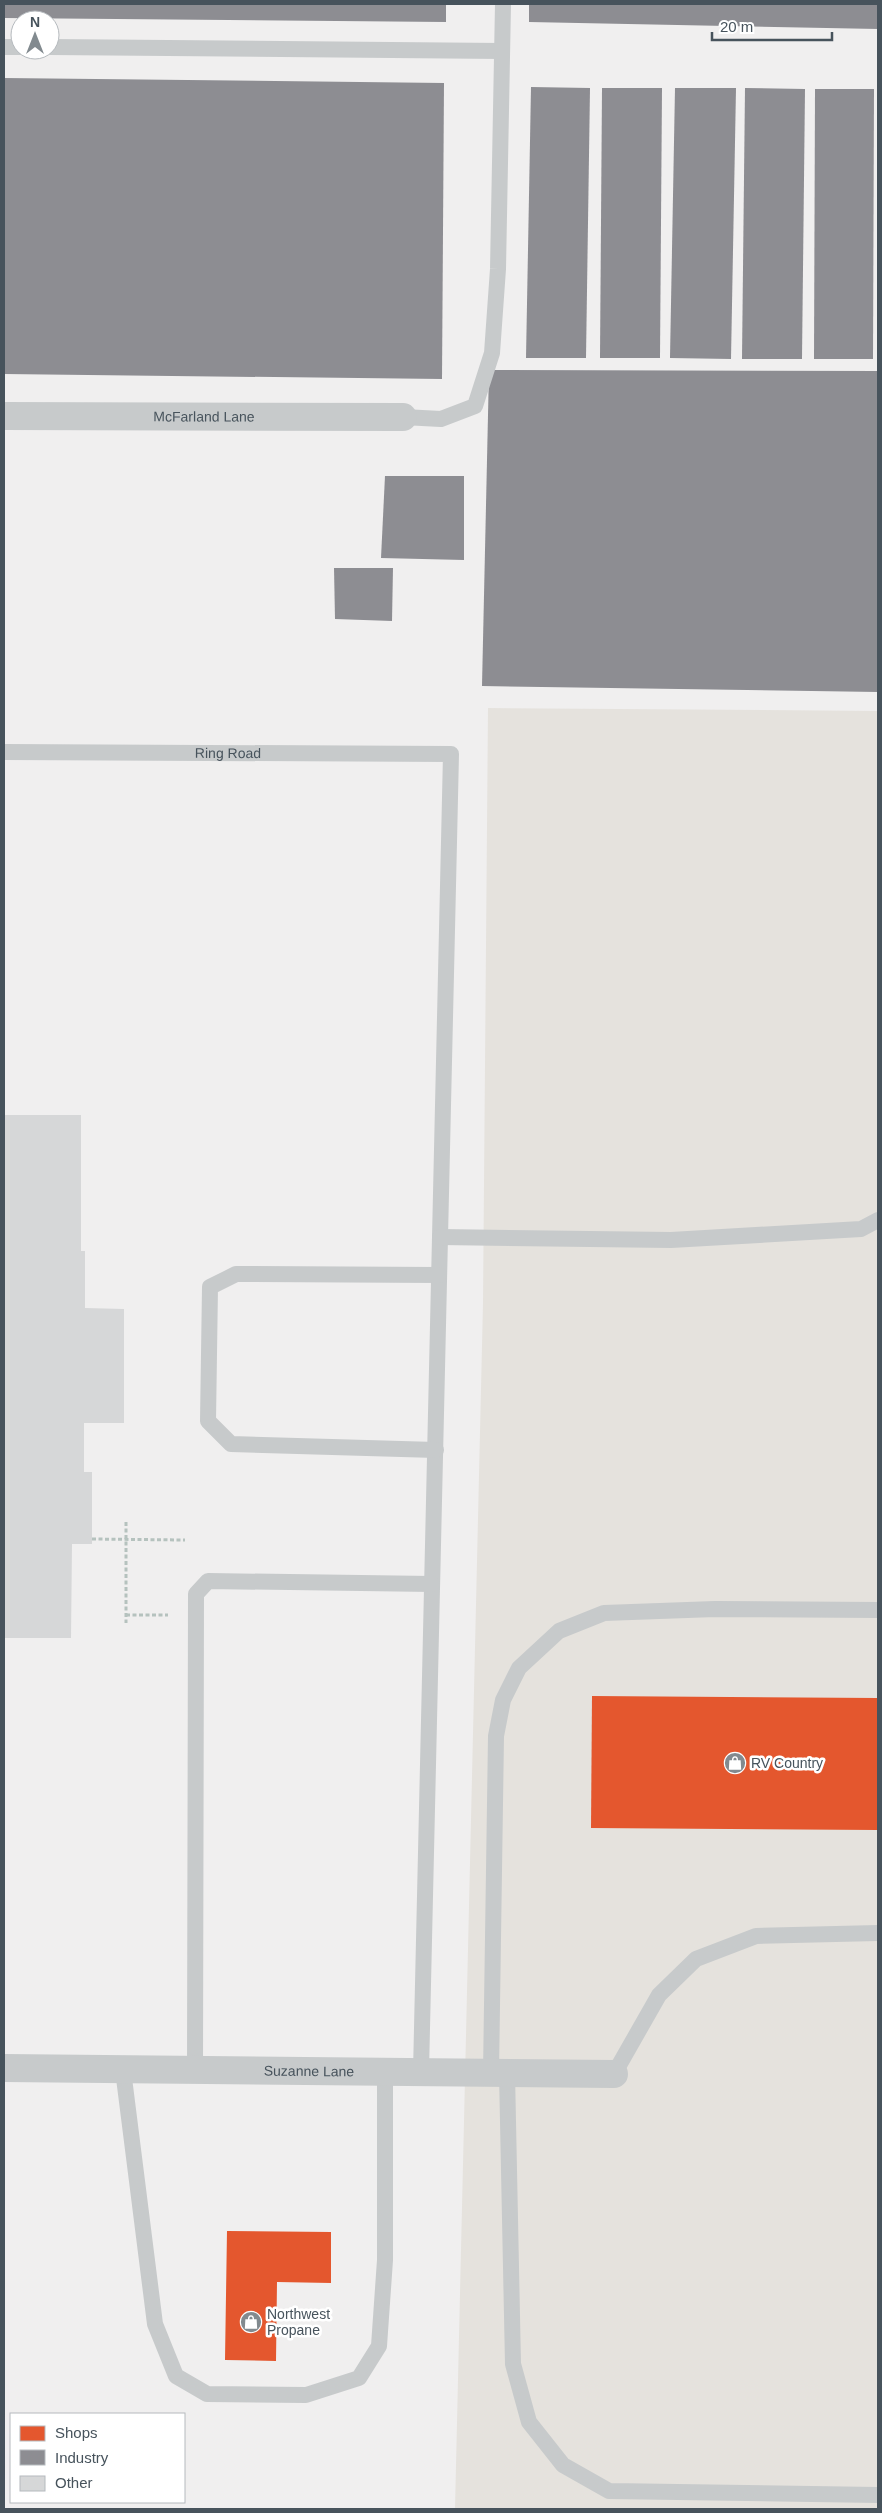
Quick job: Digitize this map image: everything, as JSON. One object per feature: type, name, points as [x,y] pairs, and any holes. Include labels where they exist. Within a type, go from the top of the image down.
[{"type":"street","name":"McFarland Lane","points":[[4,416],[403,417]]},
{"type":"street","name":"Suzanne Lane","points":[[4,2068],[614,2074]]},
{"type":"lane","points":[[403,417],[441,419],[475,406],[492,353],[498,269],[503,4]]},
{"type":"lane","points":[[60,47],[502,52]]},
{"type":"lane","name":"Ring Road","points":[[4,752],[451,754],[440,1237]]},
{"type":"lane","points":[[421,2072],[440,1237],[671,1240],[861,1229],[878,1220]]},
{"type":"lane","points":[[436,1450],[231,1444],[208,1421],[210,1286],[236,1274],[439,1275]]},
{"type":"lane","points":[[195,2071],[196,1594],[208,1581],[432,1584]]},
{"type":"lane","points":[[878,1610],[715,1609],[604,1613],[559,1631],[520,1668],[503,1700],[496,1736],[499,2073],[513,2364],[529,2422],[563,2465],[609,2491],[878,2495]]},
{"type":"lane","points":[[614,2074],[659,1995],[696,1959],[756,1936],[878,1933]]},
{"type":"lane","points":[[123,2070],[155,2324],[176,2376],[207,2394],[237,2395],[306,2395],[359,2378],[379,2346],[385,2260],[385,2072]]},
{"type":"path","points":[[126,1522],[126,1623]]},
{"type":"path","points":[[92,1539],[185,1540]]},
{"type":"path","points":[[126,1615],[170,1615]]},
{"type":"shaded area","points":[[488,708],[878,711],[878,2509],[455,2509],[483,1303]]},
{"type":"building: Shops","name":"RV Country","points":[[592,1696],[878,1698],[878,1830],[591,1828]]},
{"type":"building: Shops","name":"Northwest Propane","points":[[227,2231],[331,2232],[331,2283],[277,2282],[276,2361],[225,2360]]},
{"type":"building: Industry","points":[[4,4],[446,4],[446,22],[60,19],[60,10],[10,10],[10,18],[4,18]]},
{"type":"building: Industry","points":[[529,4],[878,4],[878,29],[529,22]]},
{"type":"building: Industry","points":[[4,78],[444,83],[442,379],[4,374]]},
{"type":"building: Industry","points":[[531,87],[590,88],[586,358],[526,358]]},
{"type":"building: Industry","points":[[602,88],[662,88],[660,358],[600,358]]},
{"type":"building: Industry","points":[[675,88],[736,88],[731,359],[670,358]]},
{"type":"building: Industry","points":[[745,88],[805,89],[802,359],[742,359]]},
{"type":"building: Industry","points":[[815,89],[874,89],[873,359],[814,359]]},
{"type":"building: Industry","points":[[489,370],[878,371],[878,692],[482,686]]},
{"type":"building: Industry","points":[[385,476],[464,476],[464,560],[381,558]]},
{"type":"building: Industry","points":[[334,568],[393,568],[392,621],[335,619]]},
{"type":"building: Other","points":[[4,1115],[81,1115],[81,1251],[85,1251],[85,1308],[124,1309],[124,1423],[84,1423],[84,1472],[92,1472],[92,1544],[72,1544],[71,1638],[4,1638]]},
{"type":"place","name":"RV Country","points":[[735,1763]]},
{"type":"place","name":"Northwest Propane","points":[[251,2322]]}]
